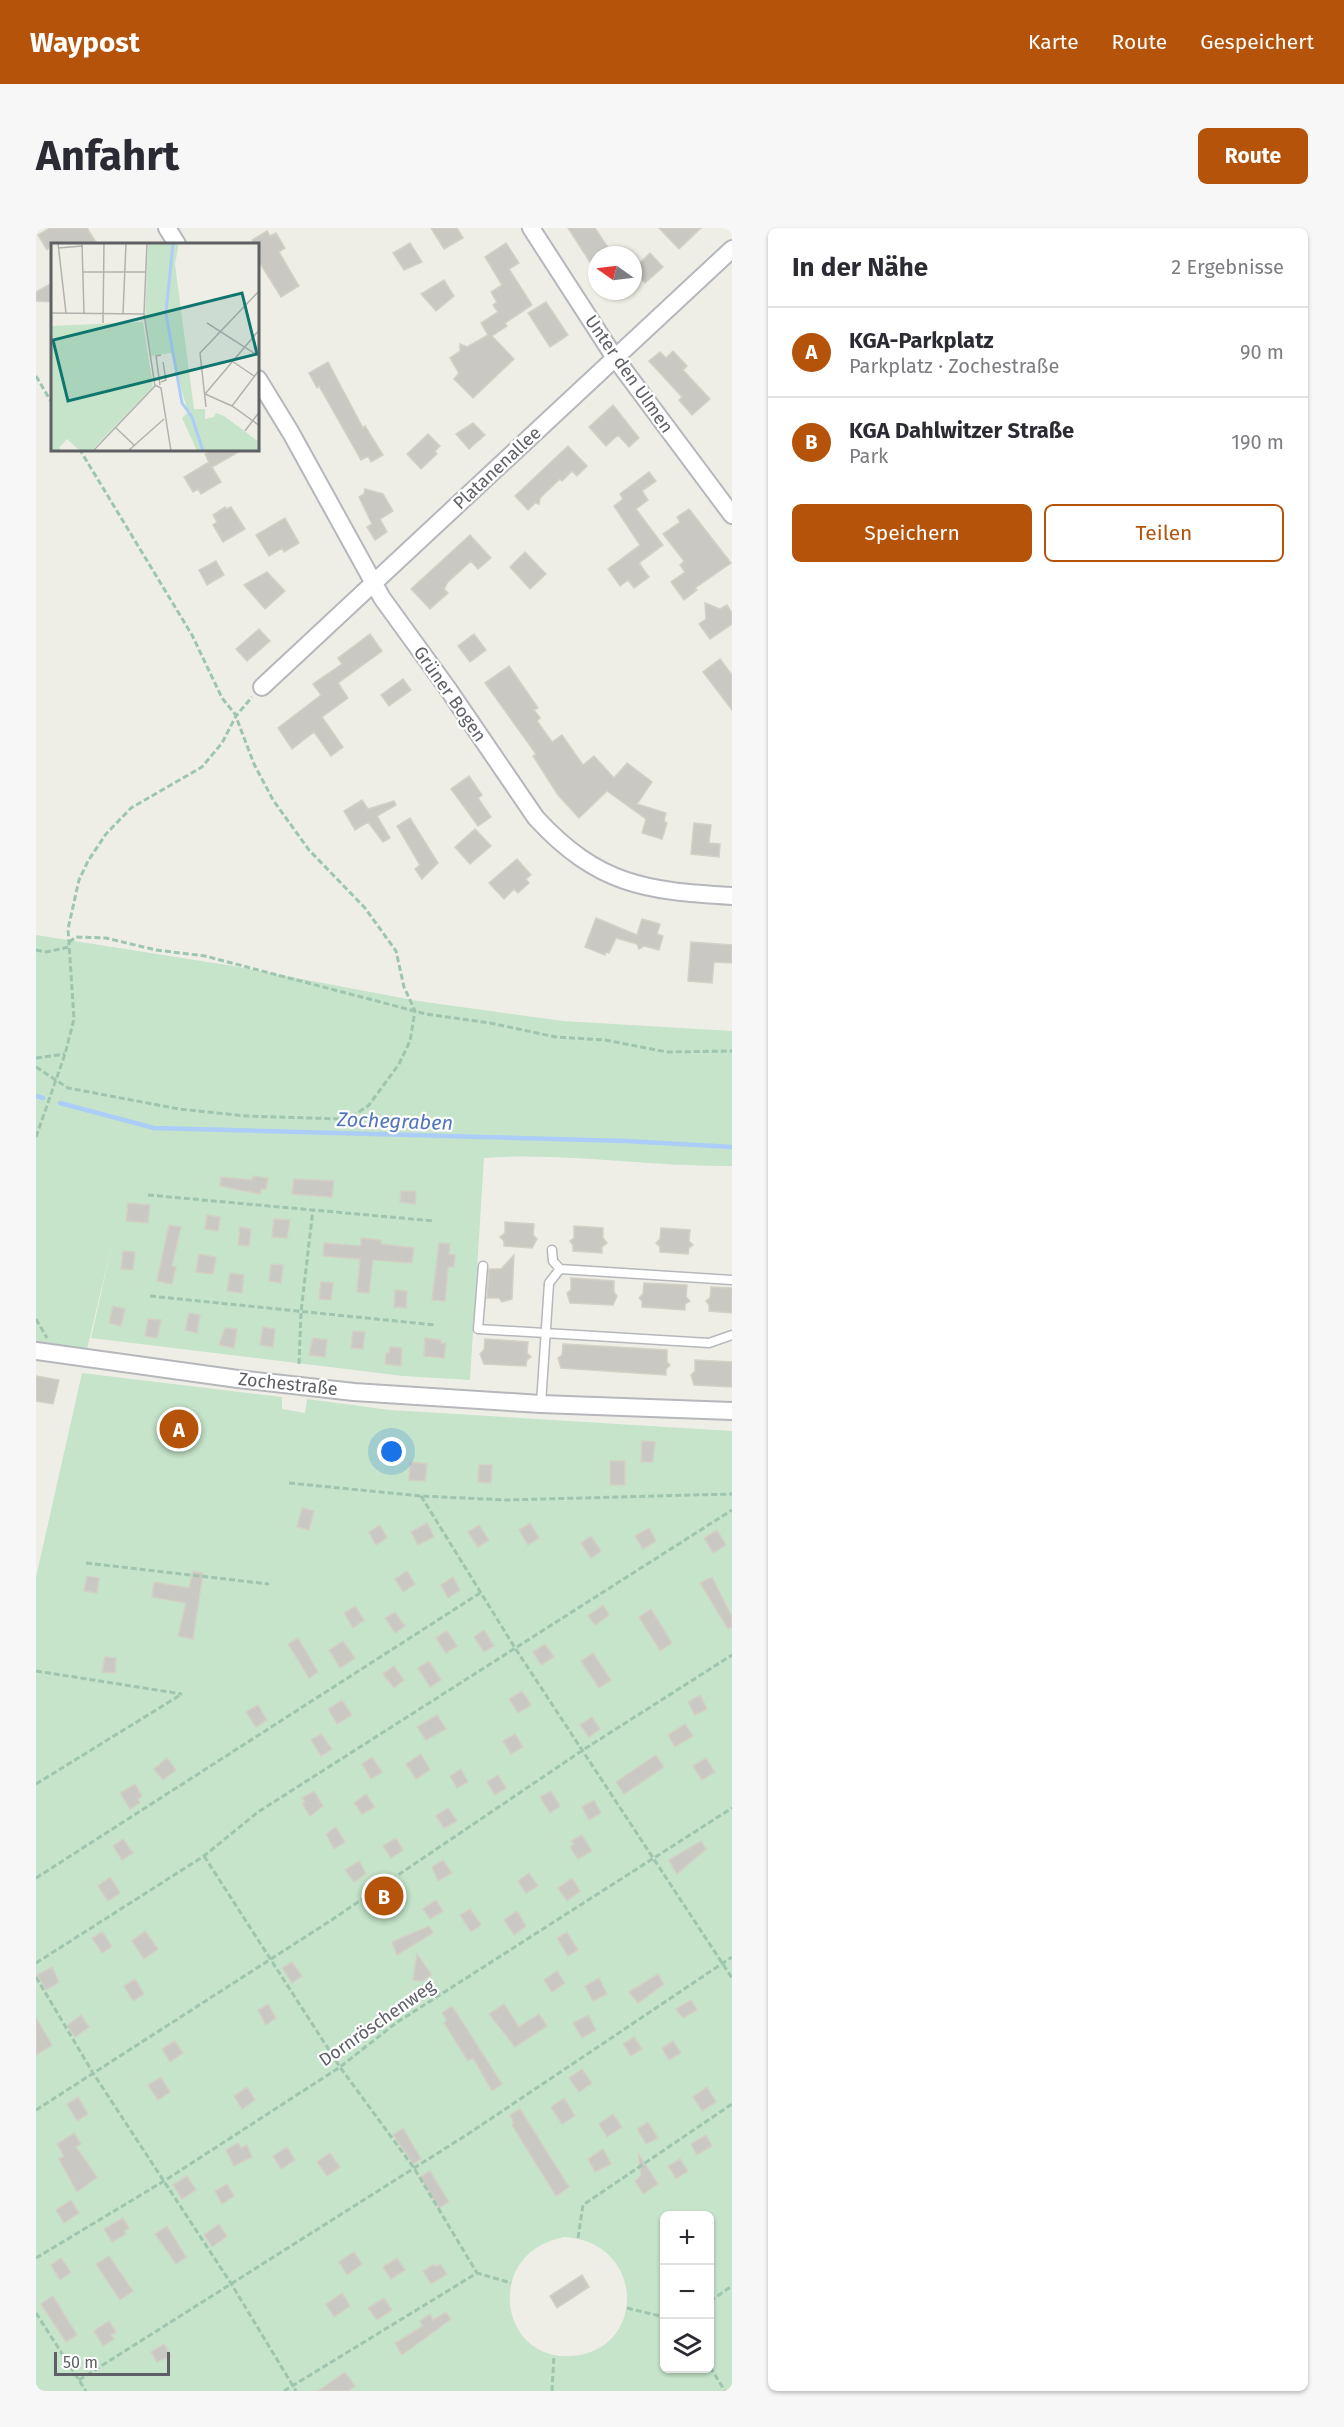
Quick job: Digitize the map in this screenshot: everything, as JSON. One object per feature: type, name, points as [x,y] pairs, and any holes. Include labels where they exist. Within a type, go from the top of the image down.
[{"type":"street","points":[[167,228],[176,243]]},
{"type":"street","name":"Unter den Ulmen","points":[[531,228],[615,358],[732,515]]},
{"type":"street","name":"Platanenallee","points":[[262,687],[732,249]]},
{"type":"street","name":"Grüner Bogen","points":[[260,382],[291,433],[382,598],[448,688],[515,790],[551,834],[589,863],[631,883],[668,892],[732,896]]},
{"type":"street","name":"Zochestraße","points":[[36,1351],[343,1391],[541,1404],[732,1411]]},
{"type":"lane","points":[[552,1250],[553,1261],[560,1269],[732,1280]]},
{"type":"lane","points":[[483,1266],[478,1329],[545,1335],[710,1343],[732,1335]]},
{"type":"lane","points":[[541,1404],[549,1283],[560,1269]]},
{"type":"path","points":[[36,376],[51,401]]},
{"type":"path","points":[[36,1067],[68,1088],[211,1113],[342,1119],[356,1114],[369,1105],[385,1084],[410,1041],[415,1011],[404,987],[396,951],[365,908],[309,850],[273,800],[250,755],[236,716],[222,698],[192,635],[81,452]]},
{"type":"path","points":[[36,1135],[65,1054],[74,1019],[69,944],[71,908],[79,880],[96,847],[131,808],[202,766],[222,743],[236,716],[262,687]]},
{"type":"path","points":[[36,950],[46,952],[69,944],[76,937],[106,938],[156,950],[205,956],[415,1011],[556,1037],[605,1040],[667,1052],[732,1051]]},
{"type":"path","points":[[36,1058],[65,1054]]},
{"type":"path","points":[[148,1195],[434,1221]]},
{"type":"path","points":[[299,1364],[301,1312],[313,1209]]},
{"type":"path","points":[[150,1296],[435,1325]]},
{"type":"path","points":[[289,1483],[421,1496],[506,1500],[732,1494]]},
{"type":"path","points":[[421,1496],[515,1648],[732,1978]]},
{"type":"path","points":[[36,1963],[204,1856],[258,1812],[732,1510]]},
{"type":"path","points":[[86,1563],[269,1584]]},
{"type":"path","points":[[36,1878],[480,1593]]},
{"type":"path","points":[[36,2110],[330,1921],[583,1750],[732,1655]]},
{"type":"path","points":[[36,1671],[182,1694],[36,1784]]},
{"type":"path","name":"Dornröschenweg","points":[[36,2258],[164,2181],[340,2067],[396,2023],[732,1809]]},
{"type":"path","points":[[204,1856],[340,2067],[414,2168],[477,2273],[511,2283]]},
{"type":"path","points":[[79,2380],[414,2168],[732,1957]]},
{"type":"path","points":[[36,1977],[93,2073],[232,2285],[296,2391]]},
{"type":"path","points":[[578,2238],[583,2205],[732,2104]]},
{"type":"path","points":[[284,2391],[477,2273]]},
{"type":"path","points":[[714,2298],[732,2286]]},
{"type":"path","points":[[627,2308],[660,2316]]},
{"type":"path","points":[[36,2313],[86,2391]]},
{"type":"path","points":[[552,2391],[554,2355]]},
{"type":"path","points":[[714,2373],[725,2391]]},
{"type":"green space","points":[[36,935],[233,966],[418,1001],[563,1021],[732,1031],[732,1166],[546,1157],[484,1158],[470,1380],[403,1376],[91,1338],[113,1240],[87,1349],[36,1343]]},
{"type":"green space","points":[[82,1373],[282,1397],[282,1409],[305,1413],[307,1399],[390,1410],[732,1431],[732,2391],[36,2391],[36,1577]],"holes":[[[564,2237],[591,2243],[610,2257],[622,2275],[627,2296],[624,2318],[614,2336],[596,2350],[570,2356],[546,2353],[528,2341],[516,2324],[510,2304],[512,2283],[521,2263],[538,2247]]]},
{"type":"building","points":[[50,228],[87,228],[96,243],[51,243],[47,250],[38,235]]},
{"type":"building","points":[[431,228],[457,228],[463,238],[444,249]]},
{"type":"building","points":[[568,228],[595,228],[607,246],[588,246],[588,259]]},
{"type":"building","points":[[659,228],[701,228],[679,249]]},
{"type":"building","points":[[267,231],[270,236],[276,233],[285,248],[279,252],[299,286],[281,297],[260,263],[260,243],[254,243],[252,240]]},
{"type":"building","points":[[410,243],[422,262],[404,270],[393,253]]},
{"type":"building","points":[[506,243],[519,263],[509,269],[532,305],[505,323],[507,326],[492,336],[514,359],[473,398],[454,379],[459,373],[450,358],[460,351],[460,344],[467,347],[488,335],[481,323],[498,312],[493,305],[497,302],[491,292],[502,285],[485,257]]},
{"type":"building","points":[[650,253],[663,267],[645,283],[642,280],[642,261]]},
{"type":"building","points":[[444,280],[454,296],[436,311],[421,294]]},
{"type":"building","points":[[51,284],[51,302],[36,301],[36,292]]},
{"type":"building","points":[[546,302],[568,335],[550,347],[528,313]]},
{"type":"building","points":[[673,351],[687,366],[683,370],[710,399],[692,415],[679,400],[682,397],[649,361],[660,352],[666,358]]},
{"type":"building","points":[[328,362],[363,428],[365,426],[383,455],[371,462],[368,456],[361,460],[319,386],[317,388],[309,373]]},
{"type":"building","points":[[613,405],[639,438],[629,447],[618,435],[606,446],[589,427]]},
{"type":"building","points":[[473,423],[485,435],[469,449],[456,434]]},
{"type":"building","points":[[428,434],[440,446],[435,451],[437,454],[421,469],[407,454]]},
{"type":"building","points":[[568,446],[587,466],[577,476],[572,471],[562,481],[560,479],[540,498],[539,504],[535,503],[528,510],[515,496]]},
{"type":"building","points":[[238,452],[212,467],[221,482],[201,494],[198,489],[193,492],[184,477],[209,462],[205,454]]},
{"type":"building","points":[[649,472],[656,481],[642,491],[648,500],[636,509],[663,545],[639,563],[649,577],[634,588],[628,580],[620,586],[608,569],[640,545],[614,506],[623,499],[620,494]]},
{"type":"building","points":[[365,489],[383,494],[393,511],[380,519],[387,532],[375,540],[367,527],[372,524],[359,497],[364,494]]},
{"type":"building","points":[[225,507],[226,509],[231,507],[245,529],[223,542],[213,525],[217,522],[213,515]]},
{"type":"building","points":[[689,509],[731,563],[695,588],[697,590],[684,600],[671,582],[685,572],[680,565],[684,561],[663,534],[680,522],[677,517]]},
{"type":"building","points":[[285,518],[299,543],[284,552],[282,548],[269,556],[256,535]]},
{"type":"building","points":[[470,535],[491,558],[478,569],[471,561],[448,582],[444,589],[448,593],[430,609],[411,589]]},
{"type":"building","points":[[525,552],[546,574],[530,589],[510,567]]},
{"type":"building","points":[[216,561],[224,575],[207,585],[199,570]]},
{"type":"building","points":[[267,572],[285,591],[265,609],[244,585]]},
{"type":"building","points":[[705,603],[720,609],[727,605],[732,613],[732,624],[710,639],[699,624],[706,619]]},
{"type":"building","points":[[259,629],[270,641],[247,661],[236,649]]},
{"type":"building","points":[[370,634],[382,651],[338,683],[348,698],[322,717],[343,747],[331,756],[314,732],[292,749],[278,728],[321,695],[313,684],[342,664],[338,658]]},
{"type":"building","points":[[474,634],[486,650],[470,662],[458,646]]},
{"type":"building","points":[[720,659],[732,675],[732,710],[703,672]]},
{"type":"building","points":[[509,666],[538,708],[534,710],[540,718],[537,721],[552,742],[562,735],[583,765],[594,756],[614,778],[627,763],[652,782],[637,804],[666,813],[664,821],[667,823],[662,839],[642,833],[646,819],[607,791],[579,818],[558,795],[533,756],[536,754],[485,683]]},
{"type":"building","points":[[403,679],[411,690],[389,706],[381,695]]},
{"type":"building","points":[[469,776],[482,795],[478,798],[491,817],[478,826],[451,789]]},
{"type":"building","points":[[362,800],[368,809],[394,801],[396,805],[377,816],[390,838],[383,842],[368,822],[355,830],[344,811]]},
{"type":"building","points":[[410,818],[438,863],[422,879],[415,869],[420,865],[397,826]]},
{"type":"building","points":[[694,823],[711,825],[709,843],[720,844],[719,857],[691,854]]},
{"type":"building","points":[[475,829],[491,846],[470,864],[455,847]]},
{"type":"building","points":[[517,859],[531,875],[526,879],[529,883],[518,893],[514,889],[504,899],[489,883]]},
{"type":"building","points":[[596,918],[637,935],[642,919],[660,924],[657,934],[663,936],[659,950],[644,946],[639,949],[637,944],[616,938],[609,953],[606,952],[605,955],[585,947]]},
{"type":"building","points":[[691,942],[732,945],[732,963],[714,962],[712,983],[688,981]]},
{"type":"building","points":[[253,1176],[268,1178],[266,1189],[261,1189],[260,1194],[220,1186],[221,1177],[252,1180]]},
{"type":"building","points":[[294,1179],[334,1181],[332,1197],[292,1194]]},
{"type":"building","points":[[401,1191],[416,1191],[415,1204],[400,1202]]},
{"type":"building","points":[[128,1203],[150,1205],[148,1223],[126,1221]]},
{"type":"building","points":[[207,1215],[220,1217],[218,1231],[205,1229]]},
{"type":"building","points":[[274,1219],[290,1220],[287,1238],[272,1237]]},
{"type":"building","points":[[505,1222],[534,1224],[533,1235],[537,1239],[532,1248],[504,1246],[504,1241],[500,1237],[505,1233]]},
{"type":"building","points":[[169,1225],[181,1227],[172,1266],[176,1267],[172,1284],[157,1281]]},
{"type":"building","points":[[574,1226],[603,1228],[603,1238],[607,1243],[602,1247],[602,1253],[573,1251],[570,1241],[574,1238]]},
{"type":"building","points":[[240,1227],[251,1229],[249,1246],[238,1245]]},
{"type":"building","points":[[661,1228],[690,1230],[689,1241],[693,1245],[689,1248],[688,1254],[660,1252],[660,1247],[656,1243],[660,1239]]},
{"type":"building","points":[[361,1238],[381,1240],[381,1244],[414,1248],[412,1263],[373,1260],[369,1293],[357,1292],[360,1259],[323,1256],[324,1243],[361,1246]]},
{"type":"building","points":[[439,1243],[450,1244],[449,1254],[455,1255],[454,1267],[448,1267],[445,1301],[432,1300]]},
{"type":"building","points":[[123,1251],[135,1252],[133,1270],[121,1269]]},
{"type":"building","points":[[199,1254],[216,1257],[213,1274],[196,1272]]},
{"type":"building","points":[[514,1255],[512,1299],[502,1302],[499,1298],[487,1298],[489,1269],[501,1269]]},
{"type":"building","points":[[271,1264],[283,1265],[281,1283],[269,1281]]},
{"type":"building","points":[[230,1273],[244,1275],[242,1293],[227,1291]]},
{"type":"building","points":[[571,1278],[614,1281],[614,1292],[617,1296],[613,1305],[570,1303],[567,1293],[571,1290]]},
{"type":"building","points":[[321,1282],[333,1283],[331,1300],[319,1299]]},
{"type":"building","points":[[644,1283],[687,1285],[686,1297],[690,1301],[685,1304],[685,1310],[642,1307],[642,1301],[639,1298],[643,1294]]},
{"type":"building","points":[[711,1287],[732,1288],[732,1313],[709,1311],[706,1301],[710,1298]]},
{"type":"building","points":[[395,1290],[407,1291],[406,1308],[394,1307]]},
{"type":"building","points":[[113,1306],[125,1309],[121,1326],[109,1323]]},
{"type":"building","points":[[189,1313],[200,1315],[197,1333],[185,1330]]},
{"type":"building","points":[[148,1319],[161,1320],[157,1338],[145,1336]]},
{"type":"building","points":[[263,1327],[275,1329],[273,1347],[260,1345]]},
{"type":"building","points":[[225,1328],[237,1329],[234,1348],[219,1345]]},
{"type":"building","points":[[353,1331],[365,1332],[363,1349],[351,1348]]},
{"type":"building","points":[[313,1338],[327,1340],[325,1357],[309,1355]]},
{"type":"building","points":[[425,1338],[446,1343],[444,1358],[424,1356]]},
{"type":"building","points":[[485,1339],[528,1342],[527,1353],[531,1357],[527,1360],[526,1366],[484,1364],[480,1354],[484,1350]]},
{"type":"building","points":[[563,1344],[667,1350],[667,1362],[670,1365],[666,1369],[666,1375],[561,1368],[558,1358],[562,1355]]},
{"type":"building","points":[[390,1347],[402,1348],[401,1366],[385,1364],[386,1353],[389,1353]]},
{"type":"building","points":[[695,1360],[732,1362],[732,1387],[694,1385],[691,1375],[695,1371]]},
{"type":"building","points":[[36,1376],[59,1380],[53,1404],[36,1401]]},
{"type":"building","points":[[642,1441],[655,1442],[653,1462],[641,1462]]},
{"type":"building","points":[[610,1461],[625,1461],[625,1485],[610,1485]]},
{"type":"building","points":[[410,1462],[427,1464],[425,1481],[409,1480]]},
{"type":"building","points":[[479,1465],[492,1465],[491,1483],[478,1482]]},
{"type":"building","points":[[302,1508],[314,1511],[309,1530],[297,1527]]},
{"type":"building","points":[[427,1523],[434,1537],[418,1545],[411,1532]]},
{"type":"building","points":[[530,1523],[539,1538],[528,1545],[519,1530]]},
{"type":"building","points":[[380,1525],[387,1538],[376,1545],[369,1532]]},
{"type":"building","points":[[479,1525],[489,1540],[478,1547],[468,1532]]},
{"type":"building","points":[[649,1528],[656,1541],[643,1549],[635,1536]]},
{"type":"building","points":[[717,1530],[726,1545],[713,1553],[704,1538]]},
{"type":"building","points":[[591,1536],[601,1551],[591,1558],[581,1543]]},
{"type":"building","points":[[193,1571],[203,1573],[193,1639],[178,1636],[186,1603],[152,1597],[154,1582],[189,1588]]},
{"type":"building","points":[[407,1571],[415,1584],[403,1592],[395,1579]]},
{"type":"building","points":[[87,1576],[99,1578],[97,1593],[84,1591]]},
{"type":"building","points":[[453,1577],[460,1590],[448,1598],[441,1585]]},
{"type":"building","points":[[712,1577],[732,1617],[732,1627],[728,1629],[700,1583]]},
{"type":"building","points":[[603,1605],[609,1615],[595,1625],[588,1616]]},
{"type":"building","points":[[355,1606],[364,1620],[353,1628],[344,1613]]},
{"type":"building","points":[[651,1609],[672,1643],[660,1651],[639,1617]]},
{"type":"building","points":[[395,1612],[405,1626],[395,1633],[385,1618]]},
{"type":"building","points":[[484,1630],[494,1646],[484,1652],[474,1637]]},
{"type":"building","points":[[447,1631],[457,1646],[446,1653],[436,1638]]},
{"type":"building","points":[[298,1638],[318,1672],[309,1678],[288,1644]]},
{"type":"building","points":[[343,1641],[355,1658],[340,1668],[329,1650]]},
{"type":"building","points":[[545,1644],[554,1657],[541,1665],[533,1652]]},
{"type":"building","points":[[593,1653],[611,1680],[599,1688],[581,1661]]},
{"type":"building","points":[[105,1657],[116,1658],[115,1673],[102,1672]]},
{"type":"building","points":[[429,1661],[441,1680],[430,1687],[418,1668]]},
{"type":"building","points":[[394,1666],[404,1680],[394,1688],[383,1674]]},
{"type":"building","points":[[522,1691],[531,1705],[518,1713],[509,1699]]},
{"type":"building","points":[[700,1695],[707,1709],[695,1715],[688,1702]]},
{"type":"building","points":[[342,1700],[352,1715],[337,1724],[328,1709]]},
{"type":"building","points":[[258,1705],[267,1720],[256,1727],[246,1712]]},
{"type":"building","points":[[437,1715],[446,1729],[426,1740],[417,1727]]},
{"type":"building","points":[[592,1717],[600,1729],[589,1737],[580,1725]]},
{"type":"building","points":[[685,1724],[693,1736],[675,1747],[668,1735]]},
{"type":"building","points":[[321,1734],[332,1749],[321,1756],[311,1740]]},
{"type":"building","points":[[515,1734],[523,1747],[511,1754],[503,1741]]},
{"type":"building","points":[[421,1754],[430,1770],[416,1779],[406,1764]]},
{"type":"building","points":[[656,1755],[664,1767],[624,1794],[616,1782]]},
{"type":"building","points":[[372,1757],[382,1772],[371,1779],[362,1764]]},
{"type":"building","points":[[167,1758],[176,1770],[163,1780],[154,1769]]},
{"type":"building","points":[[706,1758],[715,1772],[702,1780],[693,1766]]},
{"type":"building","points":[[461,1769],[468,1782],[457,1788],[450,1776]]},
{"type":"building","points":[[498,1775],[506,1788],[495,1795],[487,1782]]},
{"type":"building","points":[[135,1784],[142,1796],[138,1799],[140,1803],[130,1809],[120,1793]]},
{"type":"building","points":[[314,1791],[323,1806],[310,1816],[302,1804],[305,1802],[302,1798]]},
{"type":"building","points":[[551,1791],[560,1806],[550,1813],[540,1797]]},
{"type":"building","points":[[366,1794],[375,1807],[362,1814],[354,1803]]},
{"type":"building","points":[[594,1800],[601,1813],[589,1820],[582,1807]]},
{"type":"building","points":[[448,1808],[457,1821],[444,1828],[436,1816]]},
{"type":"building","points":[[336,1827],[345,1842],[334,1849],[326,1834]]},
{"type":"building","points":[[582,1835],[592,1851],[578,1859],[570,1847],[574,1844],[571,1841]]},
{"type":"building","points":[[396,1838],[403,1850],[391,1858],[383,1846]]},
{"type":"building","points":[[123,1839],[133,1853],[122,1860],[113,1846]]},
{"type":"building","points":[[701,1841],[706,1849],[677,1874],[669,1860]]},
{"type":"building","points":[[443,1860],[452,1873],[438,1881],[432,1867]]},
{"type":"building","points":[[359,1861],[366,1874],[354,1882],[345,1870]]},
{"type":"building","points":[[529,1873],[538,1886],[526,1893],[518,1881]]},
{"type":"building","points":[[110,1877],[120,1893],[108,1901],[98,1886]]},
{"type":"building","points":[[572,1878],[580,1891],[567,1901],[558,1888]]},
{"type":"building","points":[[436,1900],[443,1911],[430,1919],[423,1909]]},
{"type":"building","points":[[470,1909],[481,1925],[471,1932],[460,1915]]},
{"type":"building","points":[[517,1911],[526,1926],[514,1935],[504,1920]]},
{"type":"building","points":[[429,1926],[433,1933],[397,1955],[392,1942]]},
{"type":"building","points":[[145,1931],[158,1949],[144,1959],[132,1941]]},
{"type":"building","points":[[102,1932],[112,1946],[102,1953],[92,1938]]},
{"type":"building","points":[[567,1932],[578,1950],[568,1956],[557,1938]]},
{"type":"building","points":[[417,1954],[432,1975],[422,1981],[413,1980]]},
{"type":"building","points":[[292,1962],[302,1976],[292,1983],[282,1968]]},
{"type":"building","points":[[52,1967],[59,1982],[46,1990],[37,1975]]},
{"type":"building","points":[[557,1971],[565,1983],[552,1992],[544,1980]]},
{"type":"building","points":[[658,1974],[664,1984],[638,2003],[629,1992]]},
{"type":"building","points":[[599,1978],[607,1994],[593,2001],[585,1986]]},
{"type":"building","points":[[135,1979],[144,1994],[133,2001],[124,1986]]},
{"type":"building","points":[[691,2000],[697,2010],[683,2018],[676,2009]]},
{"type":"building","points":[[268,2004],[276,2018],[266,2025],[258,2010]]},
{"type":"building","points":[[504,2004],[519,2027],[539,2014],[547,2026],[515,2047],[489,2014]]},
{"type":"building","points":[[452,2006],[502,2084],[492,2091],[473,2058],[468,2061],[444,2023],[447,2020],[442,2013]]},
{"type":"building","points":[[81,2015],[89,2027],[75,2037],[67,2026]]},
{"type":"building","points":[[588,2015],[596,2030],[582,2038],[573,2023]]},
{"type":"building","points":[[36,2018],[52,2045],[36,2055]]},
{"type":"building","points":[[634,2037],[642,2049],[631,2056],[623,2044]]},
{"type":"building","points":[[175,2041],[183,2053],[170,2062],[162,2049]]},
{"type":"building","points":[[673,2041],[681,2053],[669,2060],[662,2048]]},
{"type":"building","points":[[582,2069],[592,2083],[579,2092],[569,2078]]},
{"type":"building","points":[[161,2077],[170,2092],[158,2100],[148,2085]]},
{"type":"building","points":[[247,2087],[255,2100],[242,2109],[234,2096]]},
{"type":"building","points":[[707,2087],[716,2102],[702,2111],[693,2097]]},
{"type":"building","points":[[78,2097],[88,2114],[77,2121],[67,2104]]},
{"type":"building","points":[[564,2098],[575,2116],[562,2124],[551,2107]]},
{"type":"building","points":[[520,2109],[569,2187],[556,2196],[512,2125],[514,2123],[510,2115]]},
{"type":"building","points":[[613,2114],[622,2127],[607,2137],[599,2124]]},
{"type":"building","points":[[648,2122],[658,2138],[646,2144],[637,2129]]},
{"type":"building","points":[[403,2128],[421,2159],[413,2164],[393,2135]]},
{"type":"building","points":[[74,2133],[81,2144],[76,2147],[97,2177],[77,2192],[59,2159],[64,2156],[57,2144]]},
{"type":"building","points":[[706,2135],[712,2146],[697,2155],[691,2144]]},
{"type":"building","points":[[238,2143],[241,2148],[247,2145],[252,2157],[234,2166],[226,2150]]},
{"type":"building","points":[[287,2147],[295,2160],[281,2169],[273,2156]]},
{"type":"building","points":[[603,2149],[611,2164],[595,2172],[588,2159]]},
{"type":"building","points":[[330,2153],[340,2167],[327,2176],[317,2162]]},
{"type":"building","points":[[638,2153],[658,2184],[643,2194],[635,2181],[641,2176]]},
{"type":"building","points":[[680,2159],[688,2171],[676,2179],[668,2166]]},
{"type":"building","points":[[430,2171],[449,2202],[439,2208],[420,2177]]},
{"type":"building","points":[[187,2176],[196,2190],[182,2199],[173,2185]]},
{"type":"building","points":[[227,2184],[234,2196],[222,2204],[215,2191]]},
{"type":"building","points":[[71,2200],[79,2213],[64,2223],[56,2210]]},
{"type":"building","points":[[123,2218],[129,2228],[124,2231],[126,2234],[112,2242],[104,2229]]},
{"type":"building","points":[[219,2224],[227,2236],[212,2247],[204,2235]]},
{"type":"building","points":[[167,2226],[186,2257],[176,2264],[155,2234]]},
{"type":"building","points":[[354,2252],[362,2264],[347,2275],[339,2262]]},
{"type":"building","points":[[109,2256],[133,2291],[120,2300],[96,2264]]},
{"type":"building","points":[[61,2258],[71,2272],[60,2280],[51,2265]]},
{"type":"building","points":[[397,2258],[405,2270],[391,2279],[383,2267]]},
{"type":"building","points":[[434,2264],[436,2267],[440,2264],[447,2274],[431,2284],[423,2271]]},
{"type":"building","points":[[582,2275],[589,2287],[557,2308],[550,2296]]},
{"type":"building","points":[[342,2293],[350,2306],[334,2317],[326,2304]]},
{"type":"building","points":[[53,2296],[77,2335],[66,2342],[41,2304]]},
{"type":"building","points":[[384,2298],[392,2310],[377,2320],[368,2308]]},
{"type":"building","points":[[446,2312],[451,2319],[402,2355],[395,2343],[423,2326],[420,2321],[430,2314],[433,2320]]},
{"type":"building","points":[[109,2321],[116,2332],[111,2335],[114,2339],[103,2346],[94,2331]]},
{"type":"building","points":[[164,2344],[171,2356],[157,2362],[151,2352]]},
{"type":"building","points":[[345,2372],[355,2386],[348,2391],[318,2391]]},
{"type":"waterway","name":"Zochegraben","points":[[36,1096],[43,1098]]},
{"type":"waterway","name":"Zochegraben","points":[[60,1103],[154,1128],[626,1141],[732,1147]]},
{"type":"place","name":"KGA-Parkplatz","points":[[179,1429]]},
{"type":"place","name":"KGA Dahlwitzer Straße","points":[[384,1896]]}]
